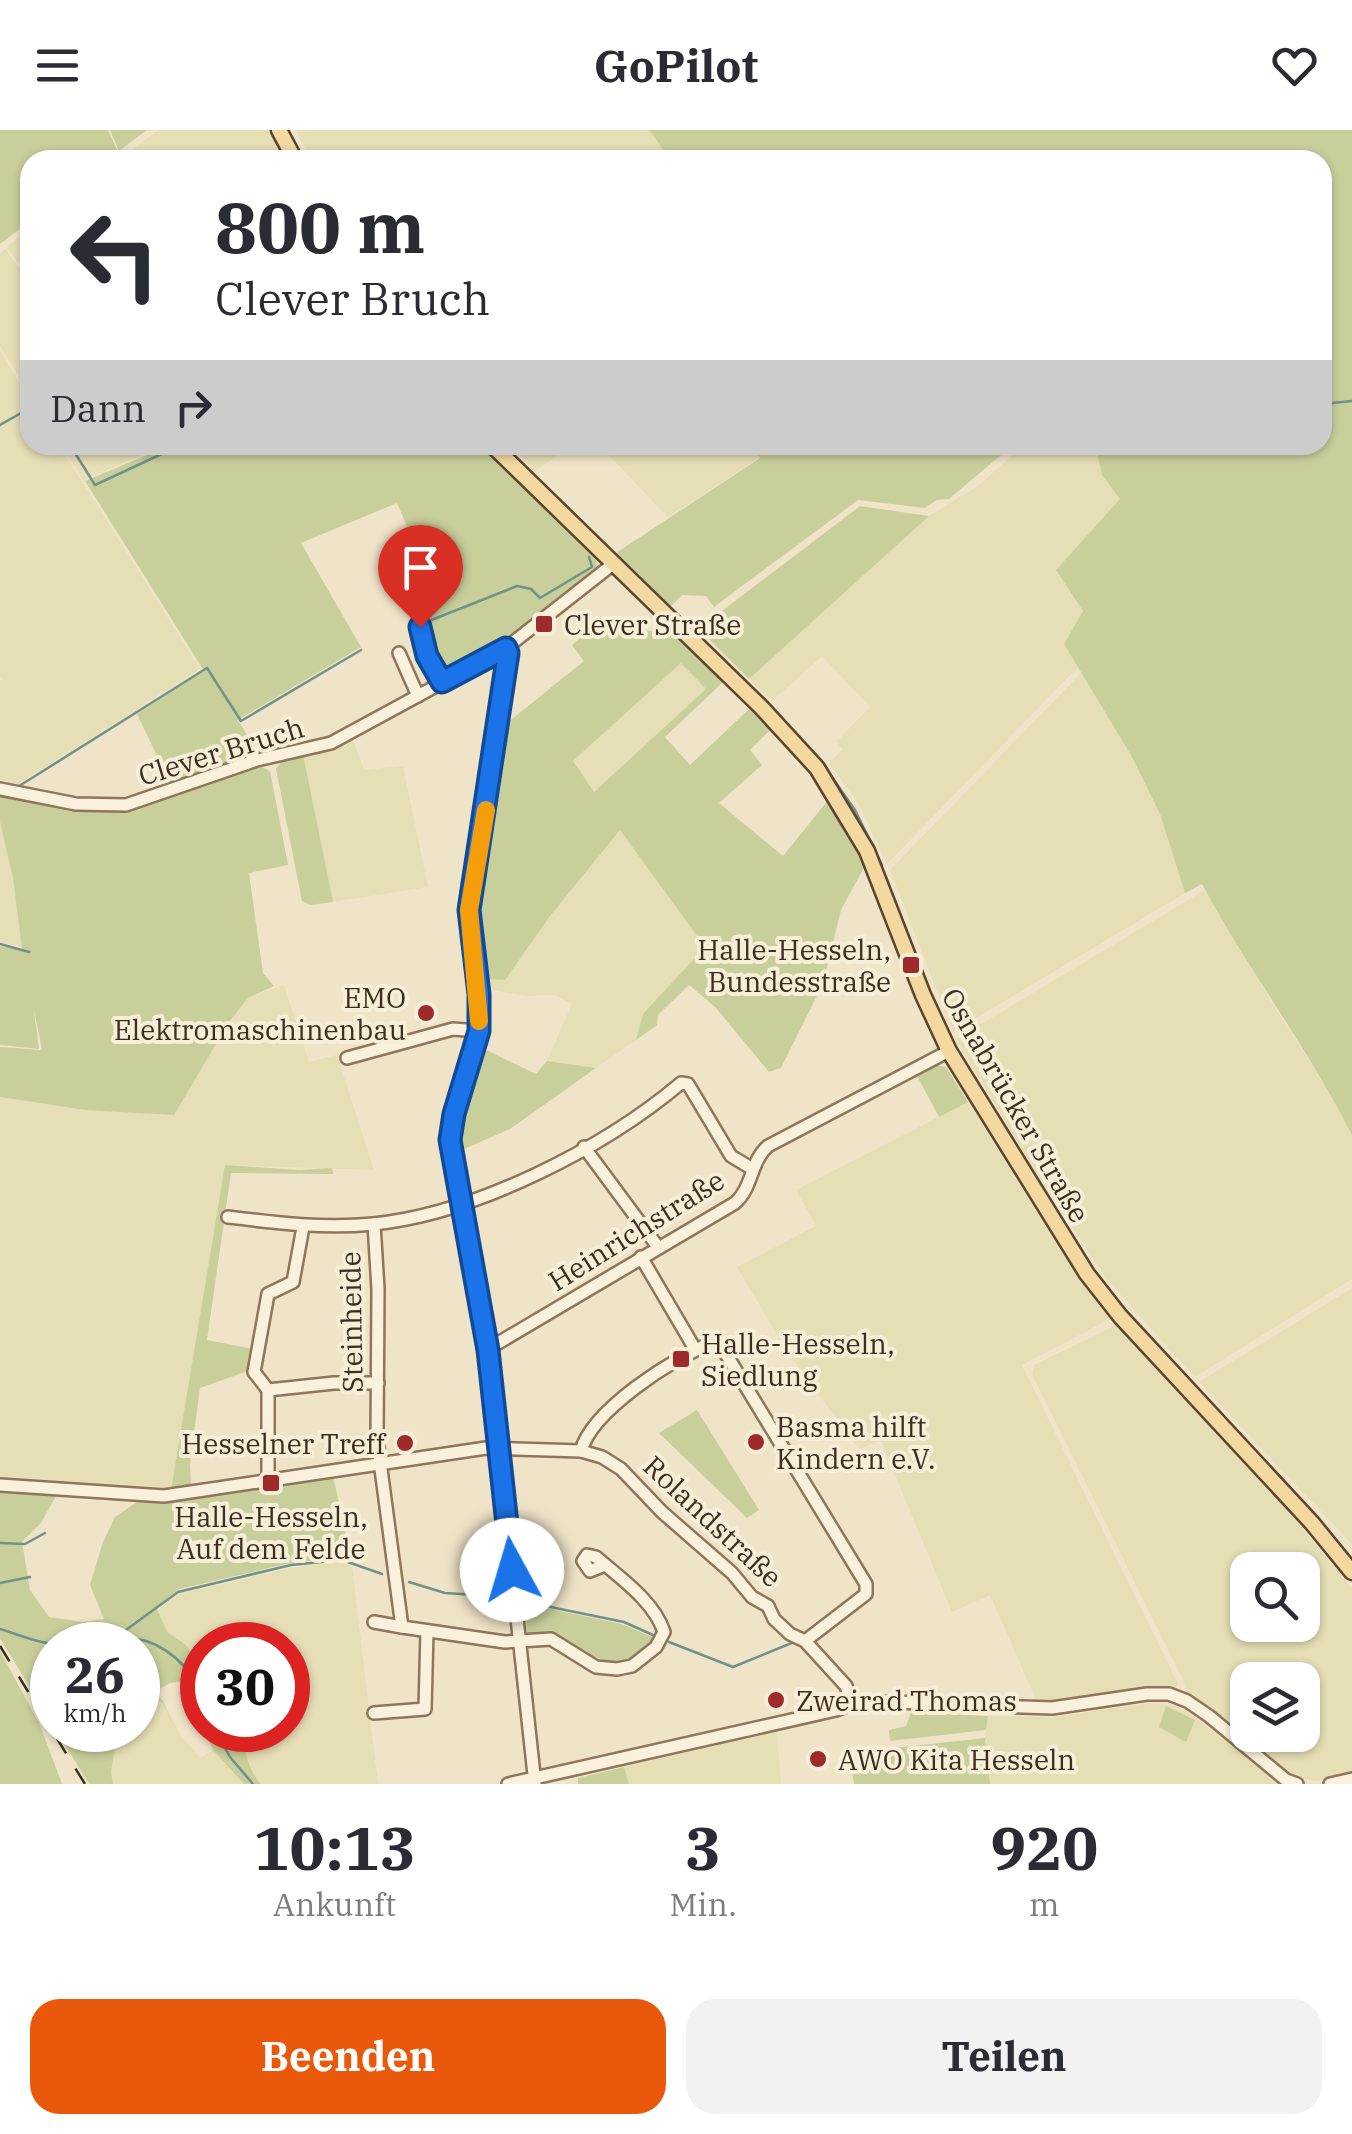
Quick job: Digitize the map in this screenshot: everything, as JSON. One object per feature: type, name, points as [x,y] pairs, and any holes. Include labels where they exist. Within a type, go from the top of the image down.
[{"type":"main road","name":"Osnabrücker Straße","points":[[502,455],[801,748],[845,810],[878,874],[912,968],[949,1051],[1086,1274],[1352,1572]]},
{"type":"street","points":[[535,1782],[488,1350],[450,1140],[479,1031],[479,994],[469,910],[506,648],[612,564]]},
{"type":"street","points":[[420,627],[427,656],[442,682]]},
{"type":"street","name":"Clever Bruch","points":[[0,789],[76,804],[133,804],[257,760],[331,744],[506,648]]},
{"type":"street","points":[[399,654],[418,696]]},
{"type":"street","points":[[347,1058],[453,1029],[479,1031]]},
{"type":"street","name":"Heinrichstraße","points":[[488,1350],[734,1203],[743,1196],[751,1168],[768,1146],[949,1051]]},
{"type":"street","name":"Steinheide","points":[[402,1626],[380,1465],[374,1224],[462,1205],[514,1185],[647,1111],[682,1083],[688,1084],[731,1156],[751,1168]]},
{"type":"street","points":[[584,1148],[658,1247]]},
{"type":"street","points":[[228,1217],[302,1227],[374,1224]]},
{"type":"street","points":[[268,1481],[268,1390],[254,1372],[268,1294],[293,1282],[302,1227]]},
{"type":"street","points":[[641,1257],[696,1349]]},
{"type":"street","points":[[580,1451],[610,1406],[696,1349],[712,1343],[726,1354],[866,1584],[866,1594],[806,1641]]},
{"type":"street","points":[[268,1390],[334,1382],[378,1384]]},
{"type":"street","name":"Rolandstraße","points":[[0,1486],[164,1496],[499,1448],[580,1451],[617,1465],[662,1512],[732,1573],[752,1597],[768,1606],[774,1618],[806,1641],[846,1686],[852,1704]]},
{"type":"street","points":[[374,1622],[505,1642],[551,1639],[596,1667],[632,1666],[658,1646],[664,1632],[660,1620],[606,1565]]},
{"type":"street","points":[[374,1712],[425,1709],[427,1632]]},
{"type":"street","points":[[508,1784],[535,1782],[852,1704],[905,1702],[1052,1708],[1146,1694],[1169,1694],[1187,1701],[1286,1780],[1298,1784]]},
{"type":"street","points":[[1330,1784],[1352,1780]]},
{"type":"shaded area","points":[[158,130],[272,130],[283,150],[132,150]]},
{"type":"shaded area","points":[[296,130],[649,130],[664,150],[307,150]]},
{"type":"shaded area","points":[[20,236],[20,264],[6,247]]},
{"type":"shaded area","points":[[5,249],[20,269],[20,379],[0,346],[0,254]]},
{"type":"shaded area","points":[[0,351],[20,383],[20,455],[65,455],[200,669],[18,784],[0,780],[0,680],[4,678],[0,678]]},
{"type":"shaded area","points":[[67,455],[142,455],[83,480]]},
{"type":"shaded area","points":[[521,455],[558,455],[535,471]]},
{"type":"shaded area","points":[[609,455],[759,455],[760,457],[668,517]]},
{"type":"shaded area","points":[[1013,455],[1097,455],[1102,475],[1120,499],[1057,570],[1083,611],[1064,644],[1078,667],[887,864],[858,803],[829,763],[843,749],[836,742],[870,707],[822,656],[772,701],[749,679],[929,516],[978,486]]},
{"type":"shaded area","points":[[682,662],[707,688],[594,792],[572,762]]},
{"type":"shaded area","points":[[1081,673],[1132,757],[1160,814],[1185,893],[953,1032],[890,870]]},
{"type":"shaded area","points":[[351,735],[364,770],[403,766],[428,887],[333,902],[303,754]]},
{"type":"shaded area","points":[[0,822],[13,878],[22,947],[0,942]]},
{"type":"shaded area","points":[[620,830],[705,947],[644,1014],[636,1040],[596,1068],[547,1061],[572,1004],[555,995],[525,996],[483,988],[482,979],[505,979]]},
{"type":"shaded area","points":[[1205,890],[1352,1135],[1352,1279],[1195,1377],[1108,1281],[1036,1173],[956,1039]]},
{"type":"shaded area","points":[[284,985],[309,1062],[337,1055],[374,1170],[225,1165],[171,1490],[0,1481],[0,1097],[85,1110],[229,1022],[248,998]]},
{"type":"shaded area","points":[[968,1102],[1079,1279],[1110,1319],[1022,1365],[1178,1684],[1175,1689],[1145,1687],[1038,1704],[990,1595],[952,1612],[881,1441],[859,1449],[788,1353],[737,1267],[816,1226],[796,1190]]},
{"type":"shaded area","points":[[1352,1288],[1352,1544],[1199,1382]]},
{"type":"shaded area","points":[[1116,1325],[1276,1497],[1352,1588],[1352,1770],[1317,1781],[1292,1776],[1262,1752],[1320,1752],[1320,1662],[1230,1662],[1230,1727],[1187,1693],[1032,1374],[1034,1365]]},
{"type":"shaded area","points":[[342,1562],[352,1566],[378,1784],[262,1784],[248,1769],[247,1752],[310,1752],[310,1622],[180,1622],[180,1641],[168,1633],[158,1610],[179,1594],[291,1568]]},
{"type":"shaded area","points":[[160,1701],[180,1733],[180,1752],[195,1752],[200,1758],[215,1752],[244,1784],[113,1784],[114,1752],[160,1752]]},
{"type":"shaded area","points":[[1148,1703],[1174,1706],[1230,1745],[1230,1752],[1239,1752],[1280,1784],[990,1784],[985,1738],[988,1716],[1055,1717]]},
{"type":"shaded area","points":[[777,1732],[781,1784],[629,1784],[624,1767]]},
{"type":"green space","points":[[0,130],[108,130],[117,150],[20,150],[20,229],[0,244]]},
{"type":"green space","points":[[110,130],[147,130],[120,150]]},
{"type":"green space","points":[[649,130],[1352,130],[1352,1135],[1202,884],[1185,893],[1160,814],[1132,757],[1064,644],[1083,611],[1056,570],[1120,499],[1102,475],[1097,455],[1332,455],[1332,150],[664,150]]},
{"type":"green space","points":[[147,455],[494,455],[593,552],[598,566],[515,635],[447,673],[440,672],[430,650],[413,579],[432,560],[421,534],[411,536],[397,503],[301,543],[361,647],[238,720],[257,752],[171,785],[137,714],[204,671],[85,481]]},
{"type":"green space","points":[[758,455],[1001,455],[949,499],[937,500],[925,508],[858,500],[714,607],[706,596],[682,595],[671,606],[616,553],[760,458]]},
{"type":"green space","points":[[860,506],[929,516],[749,679],[701,631],[702,626]]},
{"type":"green space","points":[[605,617],[629,628],[651,631],[660,620],[724,681],[665,737],[690,765],[750,708],[771,729],[750,750],[762,765],[719,803],[783,856],[829,799],[866,864],[841,910],[823,984],[781,1068],[769,1072],[716,1008],[689,985],[658,1015],[657,1025],[636,1040],[643,1014],[705,947],[620,830],[550,916],[505,980],[482,979],[476,914],[501,728],[584,661],[572,645]],"holes":[[[681,663],[706,689],[594,792],[573,761]]]},
{"type":"green space","points":[[303,754],[333,902],[310,905],[302,901],[276,769],[283,759]]},
{"type":"green space","points":[[257,765],[270,771],[288,865],[249,873],[263,973],[274,986],[248,998],[229,1022],[174,1115],[85,1110],[0,1097],[0,1047],[42,1050],[34,1010],[39,1049],[0,1045],[0,946],[22,949],[13,878],[0,822],[0,794],[88,810],[133,810]]},
{"type":"green space","points":[[480,1047],[536,1074],[547,1061],[596,1068],[510,1129],[457,1152],[459,1112]]},
{"type":"green space","points":[[935,1065],[946,1067],[968,1102],[939,1117],[916,1074]]},
{"type":"green space","points":[[225,1165],[332,1168],[333,1174],[231,1173],[207,1340],[253,1349],[251,1370],[200,1388],[190,1464],[191,1487],[171,1490]]},
{"type":"green space","points":[[697,1410],[759,1510],[747,1518],[659,1433]]},
{"type":"green space","points":[[333,1476],[352,1561],[343,1557],[291,1563],[179,1589],[156,1607],[168,1633],[180,1641],[180,1682],[160,1689],[160,1622],[83,1622],[104,1619],[90,1585],[115,1517],[137,1502]]},
{"type":"green space","points":[[0,1491],[56,1496],[41,1523],[22,1542],[30,1590],[49,1617],[83,1622],[30,1622],[30,1688],[0,1638]]},
{"type":"green space","points":[[526,1604],[622,1624],[654,1638],[630,1660],[604,1660],[552,1637],[527,1635]]},
{"type":"green space","points":[[0,1651],[30,1706],[30,1752],[50,1752],[62,1784],[0,1784]]},
{"type":"green space","points":[[1166,1706],[1195,1720],[1186,1742],[1159,1727]]},
{"type":"green space","points":[[911,1712],[988,1716],[986,1730],[890,1741],[889,1730],[906,1726]]},
{"type":"green space","points":[[985,1738],[990,1784],[854,1784],[849,1753]]},
{"type":"green space","points":[[69,1752],[114,1752],[113,1784],[89,1784]]},
{"type":"green space","points":[[215,1752],[246,1752],[261,1784],[244,1784]]},
{"type":"green space","points":[[624,1767],[629,1784],[578,1784],[578,1778]]},
{"type":"waterway","points":[[292,140],[298,150]]},
{"type":"waterway","points":[[1332,403],[1352,401]]},
{"type":"waterway","points":[[0,425],[20,414]]},
{"type":"waterway","points":[[76,455],[95,485],[160,455]]},
{"type":"waterway","points":[[513,455],[525,467]]},
{"type":"waterway","points":[[429,621],[517,586],[531,589],[540,598],[592,567],[589,557]]},
{"type":"waterway","points":[[16,788],[207,668],[241,721],[361,650]]},
{"type":"waterway","points":[[776,713],[780,717]]},
{"type":"waterway","points":[[827,770],[855,810],[882,865]]},
{"type":"waterway","points":[[886,878],[898,911]]},
{"type":"waterway","points":[[901,917],[912,948]]},
{"type":"waterway","points":[[0,944],[29,952]]},
{"type":"waterway","points":[[1323,1525],[1352,1560]]},
{"type":"waterway","points":[[0,1543],[25,1544],[45,1533]]},
{"type":"waterway","points":[[137,1622],[178,1592],[291,1565],[342,1560],[382,1574]]},
{"type":"waterway","points":[[0,1583],[30,1577]]},
{"type":"waterway","points":[[409,1582],[445,1593],[508,1597]]},
{"type":"waterway","points":[[526,1602],[624,1622],[653,1635]]},
{"type":"waterway","points":[[0,1629],[53,1644],[114,1638],[142,1640],[180,1663]]},
{"type":"waterway","points":[[669,1642],[733,1667],[794,1642]]},
{"type":"waterway","points":[[227,1752],[253,1784]]},
{"type":"railway","points":[[0,1646],[85,1784]]},
{"type":"slow traffic","points":[[479,1021],[469,910],[486,810]]},
{"type":"place","name":"Clever Straße","points":[[544,624]]},
{"type":"place","name":"Halle-Hesseln, Bundesstraße","points":[[911,965]]},
{"type":"place","name":"EMO Elektromaschinenbau","points":[[426,1013]]},
{"type":"place","name":"Halle-Hesseln, Siedlung","points":[[681,1359]]},
{"type":"place","name":"Basma hilft Kindern e.V.","points":[[756,1442]]},
{"type":"place","name":"Hesselner Treff","points":[[405,1443]]},
{"type":"place","name":"Halle-Hesseln, Auf dem Felde","points":[[271,1483]]},
{"type":"place","name":"Zweirad Thomas","points":[[776,1700]]},
{"type":"place","name":"AWO Kita Hesseln","points":[[818,1759]]},
{"type":"route","points":[[420,627],[427,656],[442,682],[506,648],[508,653],[469,910],[479,994],[479,1031],[450,1140],[488,1350],[512,1570]]}]
